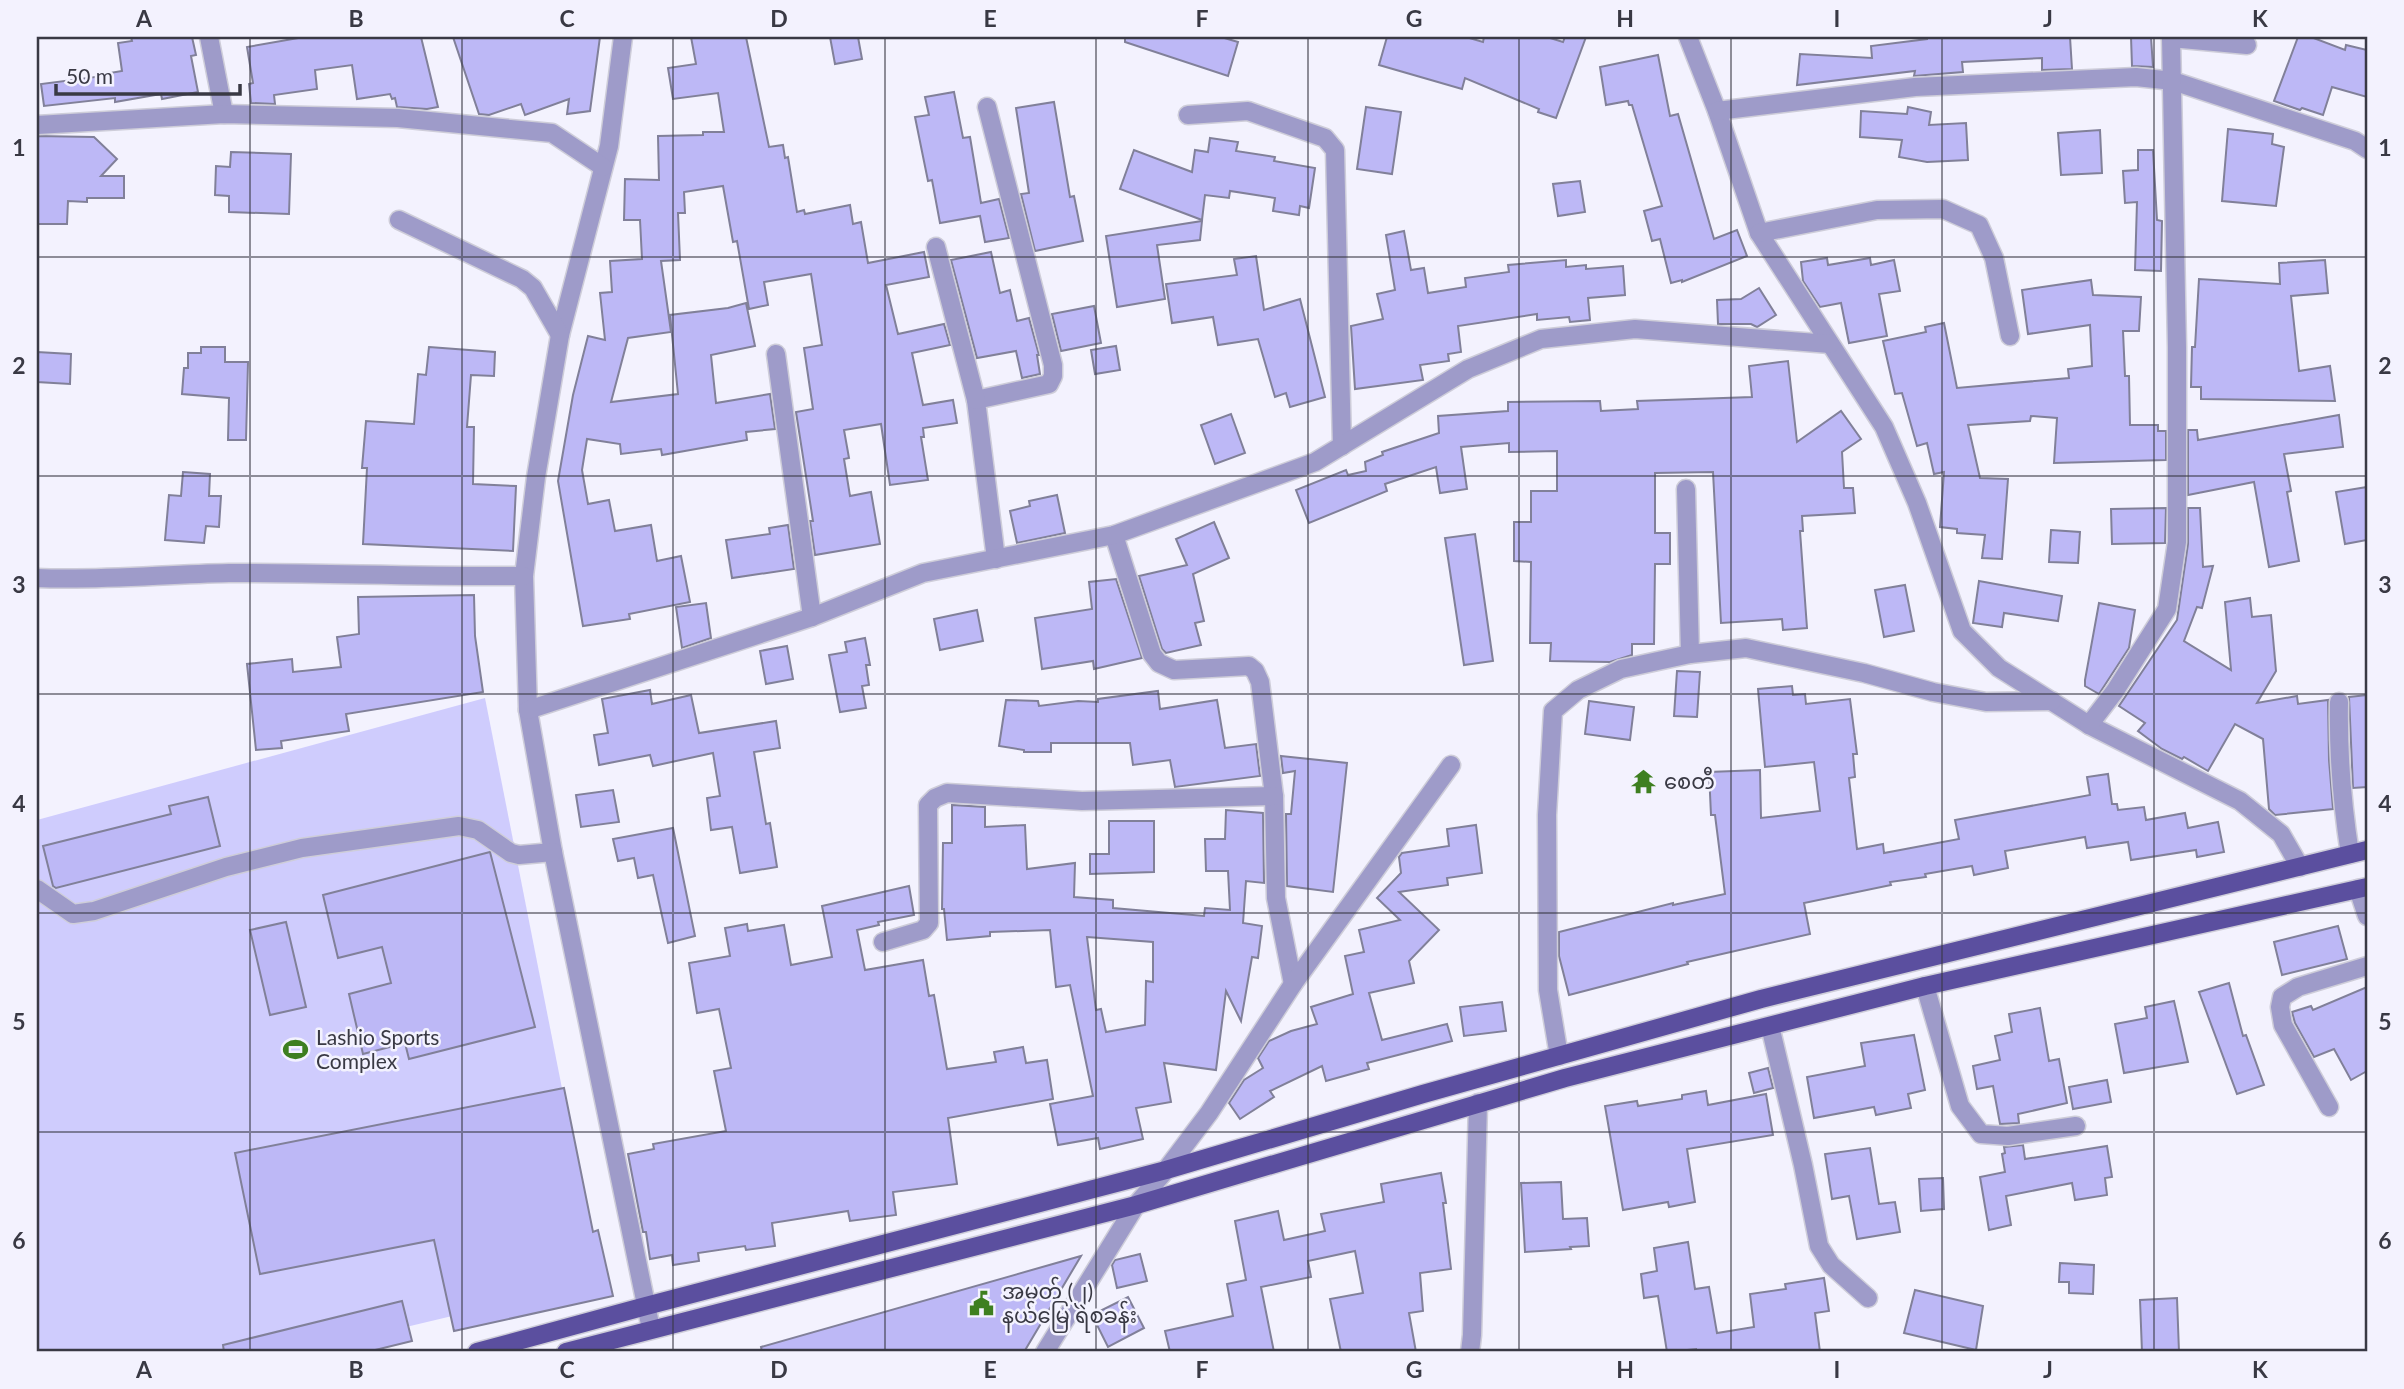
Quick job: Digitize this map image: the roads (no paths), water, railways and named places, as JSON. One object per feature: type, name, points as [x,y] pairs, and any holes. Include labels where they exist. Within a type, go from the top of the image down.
[{"type":"main road","points":[[477,1352],[1166,1170],[1761,999],[2359,852]]},
{"type":"main road","points":[[566,1352],[1136,1205],[1565,1078],[1926,986],[2363,888]]},
{"type":"street","points":[[209,37],[224,114]]},
{"type":"street","points":[[623,37],[609,146],[560,335],[536,477],[524,576],[528,710],[553,852],[651,1329]]},
{"type":"street","points":[[1688,37],[1759,233],[1884,427],[1917,503],[1962,631],[1999,668],[2089,725],[2240,801],[2281,834],[2300,867]]},
{"type":"street","points":[[2089,725],[2115,691],[2166,609],[2177,542],[2171,38],[2247,45]]},
{"type":"street","points":[[1717,111],[1915,87],[2136,77],[2173,81],[2355,141],[2367,149]]},
{"type":"street","points":[[976,400],[1049,384],[1053,376],[1053,365],[987,107]]},
{"type":"street","points":[[1188,115],[1248,111],[1325,138],[1335,150],[1342,446]]},
{"type":"street","points":[[37,125],[224,114],[398,117],[552,133],[603,167]]},
{"type":"street","points":[[1759,233],[1877,210],[1943,209],[1979,225],[1994,258],[2010,336]]},
{"type":"street","points":[[399,220],[522,279],[533,288],[560,335]]},
{"type":"street","points":[[936,247],[976,400],[996,559]]},
{"type":"street","points":[[528,710],[812,617],[923,573],[1114,535],[1315,462],[1468,369],[1541,340],[1635,329],[1830,344]]},
{"type":"street","points":[[776,354],[812,617]]},
{"type":"street","points":[[1686,489],[1690,654]]},
{"type":"street","points":[[1114,535],[1152,654],[1159,663],[1174,670],[1249,666],[1255,671],[1260,682],[1273,796],[1276,898],[1293,984]]},
{"type":"street","points":[[37,578],[74,580],[229,573],[400,577],[524,576]]},
{"type":"street","points":[[1559,1056],[1548,990],[1547,815],[1553,711],[1578,690],[1621,669],[1690,654],[1746,648],[1986,702],[2052,701]]},
{"type":"street","points":[[2339,702],[2338,746],[2342,800],[2359,852]]},
{"type":"street","points":[[1045,1352],[1136,1205],[1209,1113],[1293,984],[1451,765]]},
{"type":"street","points":[[883,942],[923,930],[929,923],[928,805],[935,798],[947,793],[1082,801],[1273,796]]},
{"type":"street","points":[[37,889],[73,914],[94,911],[226,867],[302,848],[459,826],[478,830],[511,853],[519,855],[553,852]]},
{"type":"street","points":[[2363,888],[2367,916]]},
{"type":"street","points":[[2329,1107],[2283,1026],[2280,1007],[2282,997],[2298,987],[2367,967]]},
{"type":"street","points":[[1926,986],[1960,1106],[1981,1134],[2008,1136],[2076,1126]]},
{"type":"street","points":[[1770,1026],[1819,1246],[1832,1265],[1868,1298]]},
{"type":"street","points":[[1470,1352],[1478,1103]]},
{"type":"place","name":"စေတီ","points":[[1644,782]]},
{"type":"place","name":"Lashio Sports Complex","points":[[296,1050]]},
{"type":"place","name":"အမှတ် (၂) နယ်မြေ ရဲစခန်း","points":[[982,1304]]}]
